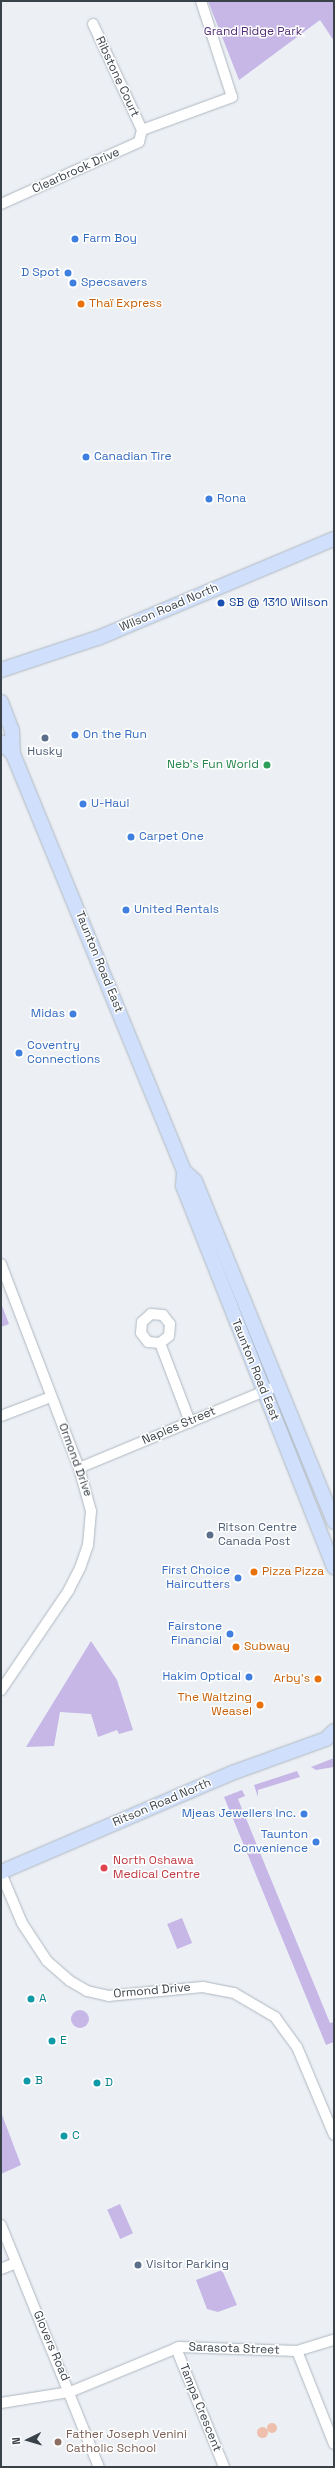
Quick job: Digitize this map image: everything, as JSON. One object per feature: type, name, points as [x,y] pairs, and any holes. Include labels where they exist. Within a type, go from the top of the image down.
[{"type":"main road","name":"Wilson Road North","points":[[1,670],[98,638],[334,539]]},
{"type":"main road","name":"Taunton Road East","points":[[1,702],[12,730],[13,754],[184,1171],[195,1181],[334,1522]]},
{"type":"main road","name":"Taunton Road East","points":[[1,742],[13,754]]},
{"type":"main road","name":"Taunton Road East","points":[[184,1171],[183,1186],[334,1567]]},
{"type":"main road","name":"Ritson Road North","points":[[1,1872],[232,1773],[331,1737]]},
{"type":"street","points":[[142,130],[232,98],[201,1]]},
{"type":"street","name":"Ribstone Court","points":[[93,24],[142,130]]},
{"type":"street","name":"Clearbrook Drive","points":[[1,204],[139,142],[142,130]]},
{"type":"street","name":"Ormond Drive","points":[[1,1264],[79,1468],[91,1511],[88,1545],[80,1568],[69,1590],[2,1686]]},
{"type":"street","points":[[160,1344],[190,1422]]},
{"type":"street","name":"Naples Street","points":[[79,1468],[279,1385]]},
{"type":"street","points":[[1,1416],[51,1397]]},
{"type":"street","name":"Ormond Drive","points":[[1,1872],[22,1923],[47,1961],[70,1981],[87,1991],[108,1996],[204,1987],[234,1993],[275,2017],[297,2047],[330,2112],[334,2135]]},
{"type":"street","name":"Glovers Road","points":[[1,2225],[70,2392],[99,2467]]},
{"type":"street","points":[[1,2269],[16,2263]]},
{"type":"street","name":"Sarasota Street","points":[[1,2403],[70,2392],[176,2348],[297,2351],[334,2340]]},
{"type":"street","name":"Tampa Crescent","points":[[176,2348],[224,2467]]},
{"type":"street","points":[[297,2351],[334,2444]]},
{"type":"green space","name":"Grand Ridge Park","points":[[208,1],[334,1],[334,41],[320,20],[239,80]]},
{"type":"green space","points":[[1,1303],[9,1324],[1,1327]]},
{"type":"green space","points":[[91,1641],[117,1680],[133,1730],[119,1734],[117,1730],[98,1737],[91,1714],[60,1712],[54,1746],[26,1747]]},
{"type":"green space","points":[[334,1758],[334,1767],[316,1770],[311,1767]]},
{"type":"green space","points":[[297,1771],[300,1777],[258,1790],[258,1797],[254,1785]]},
{"type":"green space","points":[[242,1790],[245,1796],[238,1799],[330,2023],[334,2022],[334,2042],[326,2045],[224,1797]]},
{"type":"green space","points":[[182,1918],[192,1943],[177,1949],[167,1924]]},
{"type":"green space","points":[[76,2010],[84,2010],[89,2015],[87,2026],[84,2028],[76,2028],[71,2023],[71,2015]]},
{"type":"green space","points":[[1,2112],[21,2165],[1,2174]]},
{"type":"green space","points":[[120,2204],[133,2233],[120,2239],[107,2210]]},
{"type":"green space","points":[[222,2270],[237,2305],[218,2312],[207,2309],[196,2280]]},
{"type":"shaded area","points":[[270,2423],[274,2423],[276,2424],[276,2432],[270,2433],[267,2430],[267,2426]]},
{"type":"shaded area","points":[[260,2427],[264,2427],[266,2428],[266,2436],[260,2437],[257,2434],[257,2430]]},
{"type":"place","name":"Farm Boy","points":[[75,239]]},
{"type":"place","name":"D Spot","points":[[68,273]]},
{"type":"place","name":"Specsavers","points":[[73,283]]},
{"type":"place","name":"Thaï Express","points":[[81,304]]},
{"type":"place","name":"Canadian Tire","points":[[86,457]]},
{"type":"place","name":"Rona","points":[[209,499]]},
{"type":"place","name":"SB @ 1310 Wilson","points":[[221,603]]},
{"type":"place","name":"On the Run","points":[[75,735]]},
{"type":"place","name":"Husky","points":[[45,738]]},
{"type":"place","name":"Neb's Fun World","points":[[267,765]]},
{"type":"place","name":"U-Haul","points":[[83,804]]},
{"type":"place","name":"Carpet One","points":[[131,837]]},
{"type":"place","name":"United Rentals","points":[[126,910]]},
{"type":"place","name":"Midas","points":[[73,1014]]},
{"type":"place","name":"Coventry Connections","points":[[19,1053]]},
{"type":"place","name":"Ritson Centre Canada Post","points":[[210,1535]]},
{"type":"place","name":"Pizza Pizza","points":[[254,1572]]},
{"type":"place","name":"First Choice Haircutters","points":[[238,1578]]},
{"type":"place","name":"Fairstone Financial","points":[[230,1634]]},
{"type":"place","name":"Subway","points":[[236,1647]]},
{"type":"place","name":"Hakim Optical","points":[[249,1677]]},
{"type":"place","name":"Arby's","points":[[318,1679]]},
{"type":"place","name":"The Waltzing Weasel","points":[[260,1705]]},
{"type":"place","name":"Mjeas Jewellers Inc.","points":[[304,1814]]},
{"type":"place","name":"Taunton Convenience","points":[[316,1842]]},
{"type":"place","name":"North Oshawa Medical Centre","points":[[104,1868]]},
{"type":"place","name":"A","points":[[31,1999]]},
{"type":"place","name":"E","points":[[52,2041]]},
{"type":"place","name":"B","points":[[27,2081]]},
{"type":"place","name":"D","points":[[97,2083]]},
{"type":"place","name":"C","points":[[64,2136]]},
{"type":"place","name":"Visitor Parking","points":[[138,2265]]},
{"type":"place","name":"Father Joseph Venini Catholic School","points":[[58,2442]]}]
